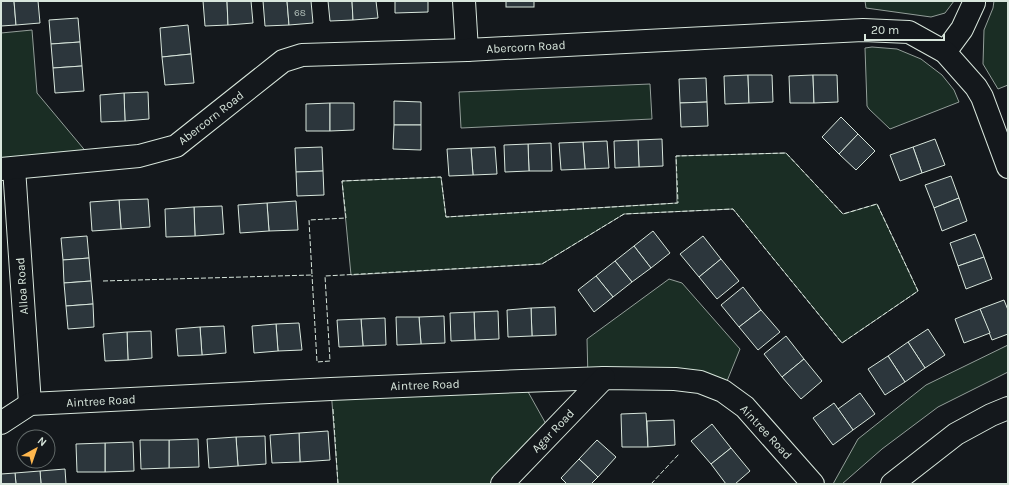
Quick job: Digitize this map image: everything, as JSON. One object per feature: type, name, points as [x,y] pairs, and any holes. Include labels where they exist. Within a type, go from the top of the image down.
[{"type":"street","points":[[464,1],[467,50]]},
{"type":"street","points":[[945,52],[962,30],[974,1]]},
{"type":"street","name":"Abercorn Road","points":[[7,169],[139,156],[176,146],[283,61],[302,55],[467,50],[863,30],[909,32],[945,52],[976,87],[982,97],[1008,167]]},
{"type":"street","name":"Alloa Road","points":[[7,169],[30,404]]},
{"type":"street","name":"Aintree Road","points":[[30,404],[339,388],[604,378],[674,379],[700,382],[723,391],[745,407],[813,484]]},
{"type":"street","name":"Agar Road","points":[[502,484],[604,378]]},
{"type":"street","points":[[1,423],[30,404]]},
{"type":"street","points":[[892,484],[956,434],[991,415],[1008,408]]},
{"type":"green space","points":[[865,1],[954,1],[945,13],[931,17],[866,8]]},
{"type":"green space","points":[[994,1],[1008,1],[1008,85],[998,89],[983,64],[984,30],[993,8]]},
{"type":"green space","points":[[32,30],[37,93],[93,160],[1,169],[1,33]]},
{"type":"green space","points":[[872,47],[897,49],[921,59],[942,75],[954,90],[959,102],[890,129],[867,106],[865,48]]},
{"type":"green space","points":[[650,84],[652,119],[461,128],[459,92]]},
{"type":"green space","points":[[786,153],[843,214],[877,204],[918,291],[842,343],[733,209],[624,214],[542,264],[351,275],[342,181],[441,177],[446,217],[677,203],[676,156]]},
{"type":"green space","points":[[669,279],[682,283],[740,349],[723,391],[588,379],[587,339]]},
{"type":"green space","points":[[1008,345],[1008,372],[938,407],[882,449],[842,484],[833,484],[858,439],[926,385]]},
{"type":"green space","points":[[522,381],[551,433],[502,484],[338,484],[331,389]]},
{"type":"building","points":[[1,1],[14,1],[16,25],[1,26]]},
{"type":"building","points":[[14,1],[38,1],[40,23],[16,25]]},
{"type":"building","points":[[203,1],[227,1],[228,25],[205,26]]},
{"type":"building","points":[[227,1],[251,1],[253,23],[228,25]]},
{"type":"building","points":[[263,1],[287,1],[289,25],[265,26]]},
{"type":"building","points":[[287,1],[311,1],[313,23],[289,25]]},
{"type":"building","points":[[328,1],[352,1],[353,20],[330,21]]},
{"type":"building","points":[[352,1],[376,1],[378,18],[353,20]]},
{"type":"building","points":[[395,1],[428,1],[428,12],[395,13]]},
{"type":"building","points":[[506,1],[534,1],[534,7],[506,7]]},
{"type":"building","points":[[78,18],[80,42],[51,44],[49,20]]},
{"type":"building","points":[[188,25],[191,54],[162,57],[160,28]]},
{"type":"building","points":[[80,42],[82,66],[53,68],[51,44]]},
{"type":"building","points":[[191,54],[194,83],[165,85],[162,57]]},
{"type":"building","points":[[82,66],[84,91],[55,93],[53,68]]},
{"type":"building","points":[[748,75],[749,103],[725,104],[724,76]]},
{"type":"building","points":[[748,75],[772,75],[773,102],[749,103]]},
{"type":"building","points":[[813,75],[814,103],[790,103],[789,76]]},
{"type":"building","points":[[813,75],[837,75],[838,102],[814,103]]},
{"type":"building","points":[[706,78],[707,102],[680,103],[679,79]]},
{"type":"building","points":[[148,92],[149,119],[125,121],[124,93]]},
{"type":"building","points":[[124,93],[125,121],[101,122],[100,95]]},
{"type":"building","points":[[394,101],[421,102],[421,125],[394,125]]},
{"type":"building","points":[[707,102],[708,126],[681,127],[680,103]]},
{"type":"building","points":[[330,103],[330,131],[306,131],[306,104]]},
{"type":"building","points":[[330,103],[354,103],[354,130],[330,131]]},
{"type":"building","points":[[841,117],[858,134],[839,154],[822,137]]},
{"type":"building","points":[[394,125],[421,125],[421,150],[393,149]]},
{"type":"building","points":[[858,134],[875,151],[856,170],[839,154]]},
{"type":"building","points":[[662,139],[663,166],[639,167],[638,140]]},
{"type":"building","points":[[935,139],[945,165],[922,173],[913,147]]},
{"type":"building","points":[[638,140],[639,167],[615,168],[614,141]]},
{"type":"building","points":[[607,141],[609,168],[585,169],[583,142]]},
{"type":"building","points":[[583,142],[585,169],[561,170],[559,143]]},
{"type":"building","points":[[551,143],[552,171],[529,171],[528,144]]},
{"type":"building","points":[[528,144],[529,171],[505,172],[504,145]]},
{"type":"building","points":[[322,147],[323,171],[296,172],[295,148]]},
{"type":"building","points":[[495,147],[497,174],[473,175],[471,148]]},
{"type":"building","points":[[913,147],[922,173],[900,181],[890,155]]},
{"type":"building","points":[[471,148],[473,175],[449,176],[447,149]]},
{"type":"building","points":[[323,171],[324,195],[297,196],[296,172]]},
{"type":"building","points":[[951,176],[959,198],[934,208],[925,185]]},
{"type":"building","points":[[959,198],[967,221],[942,231],[934,208]]},
{"type":"building","points":[[148,199],[150,227],[121,229],[119,200]]},
{"type":"building","points":[[119,200],[121,229],[92,231],[90,202]]},
{"type":"building","points":[[296,201],[298,230],[269,231],[267,203]]},
{"type":"building","points":[[267,203],[269,231],[240,233],[238,205]]},
{"type":"building","points":[[222,206],[224,234],[195,236],[194,207]]},
{"type":"building","points":[[194,207],[195,236],[166,237],[165,209]]},
{"type":"building","points":[[653,231],[670,253],[651,268],[634,246]]},
{"type":"building","points":[[975,234],[984,257],[958,266],[950,243]]},
{"type":"building","points":[[87,236],[89,258],[63,260],[61,238]]},
{"type":"building","points":[[703,236],[721,259],[699,277],[680,254]]},
{"type":"building","points":[[634,246],[651,268],[632,282],[615,261]]},
{"type":"building","points":[[984,257],[992,279],[966,289],[958,266]]},
{"type":"building","points":[[89,258],[91,281],[64,283],[63,260]]},
{"type":"building","points":[[721,259],[739,281],[717,299],[699,277]]},
{"type":"building","points":[[615,261],[632,282],[613,297],[596,276]]},
{"type":"building","points":[[596,276],[613,297],[594,312],[578,290]]},
{"type":"building","points":[[91,281],[93,304],[66,306],[64,283]]},
{"type":"building","points":[[743,287],[761,310],[739,327],[721,305]]},
{"type":"building","points":[[1004,300],[1008,310],[1008,334],[992,340],[980,309]]},
{"type":"building","points":[[93,304],[94,327],[68,329],[66,306]]},
{"type":"building","points":[[555,307],[556,335],[532,336],[531,308]]},
{"type":"building","points":[[531,308],[532,336],[508,337],[507,310]]},
{"type":"building","points":[[980,309],[990,333],[964,343],[955,319]]},
{"type":"building","points":[[761,310],[780,332],[758,350],[739,327]]},
{"type":"building","points":[[498,311],[499,339],[475,340],[474,312]]},
{"type":"building","points":[[474,312],[475,340],[451,341],[450,313]]},
{"type":"building","points":[[444,316],[445,343],[421,344],[419,317]]},
{"type":"building","points":[[396,317],[419,317],[421,344],[397,345]]},
{"type":"building","points":[[385,318],[386,345],[363,346],[361,319]]},
{"type":"building","points":[[361,319],[363,346],[339,347],[337,320]]},
{"type":"building","points":[[299,323],[302,350],[278,351],[276,324]]},
{"type":"building","points":[[276,324],[278,351],[254,353],[252,326]]},
{"type":"building","points":[[224,326],[226,353],[202,355],[200,327]]},
{"type":"building","points":[[200,327],[202,355],[178,356],[176,329]]},
{"type":"building","points":[[928,329],[945,355],[925,368],[908,342]]},
{"type":"building","points":[[151,331],[152,358],[128,360],[127,332]]},
{"type":"building","points":[[127,332],[128,360],[105,361],[103,334]]},
{"type":"building","points":[[786,336],[804,359],[782,377],[764,354]]},
{"type":"building","points":[[908,342],[925,368],[905,382],[888,356]]},
{"type":"building","points":[[888,356],[905,382],[885,395],[868,369]]},
{"type":"building","points":[[804,359],[822,381],[801,399],[782,377]]},
{"type":"building","points":[[860,393],[875,414],[853,430],[838,409]]},
{"type":"building","points":[[834,403],[853,430],[833,445],[813,418]]},
{"type":"building","points":[[646,413],[648,447],[622,447],[621,414]]},
{"type":"building","points":[[674,420],[675,445],[648,447],[647,421]]},
{"type":"building","points":[[712,424],[731,448],[711,464],[691,441]]},
{"type":"building","points":[[328,431],[330,460],[300,462],[299,433]]},
{"type":"building","points":[[299,433],[300,462],[272,463],[270,435]]},
{"type":"building","points":[[265,436],[266,464],[238,466],[236,437]]},
{"type":"building","points":[[236,437],[238,466],[209,468],[207,439]]},
{"type":"building","points":[[198,439],[199,467],[169,468],[169,440]]},
{"type":"building","points":[[140,440],[169,440],[169,468],[141,469]]},
{"type":"building","points":[[597,440],[616,457],[598,477],[579,459]]},
{"type":"building","points":[[133,442],[134,471],[105,472],[105,443]]},
{"type":"building","points":[[105,443],[105,472],[77,472],[76,444]]},
{"type":"building","points":[[731,448],[750,471],[735,484],[726,484],[711,464]]},
{"type":"building","points":[[579,459],[598,477],[591,484],[567,484],[561,478]]},
{"type":"building","points":[[65,469],[66,484],[41,484],[40,471]]},
{"type":"building","points":[[40,471],[41,484],[16,484],[15,473]]},
{"type":"building","points":[[15,473],[16,484],[1,484],[1,474]]},
{"type":"fence","points":[[103,281],[312,275],[309,220],[346,218],[342,181],[441,177],[446,217],[678,203],[676,156],[786,153],[843,214],[877,204],[918,291],[842,343],[733,209],[624,214],[542,264],[325,276],[330,361],[317,362],[312,275]]},
{"type":"fence","points":[[333,409],[338,484]]},
{"type":"fence","points":[[651,484],[679,454]]}]
